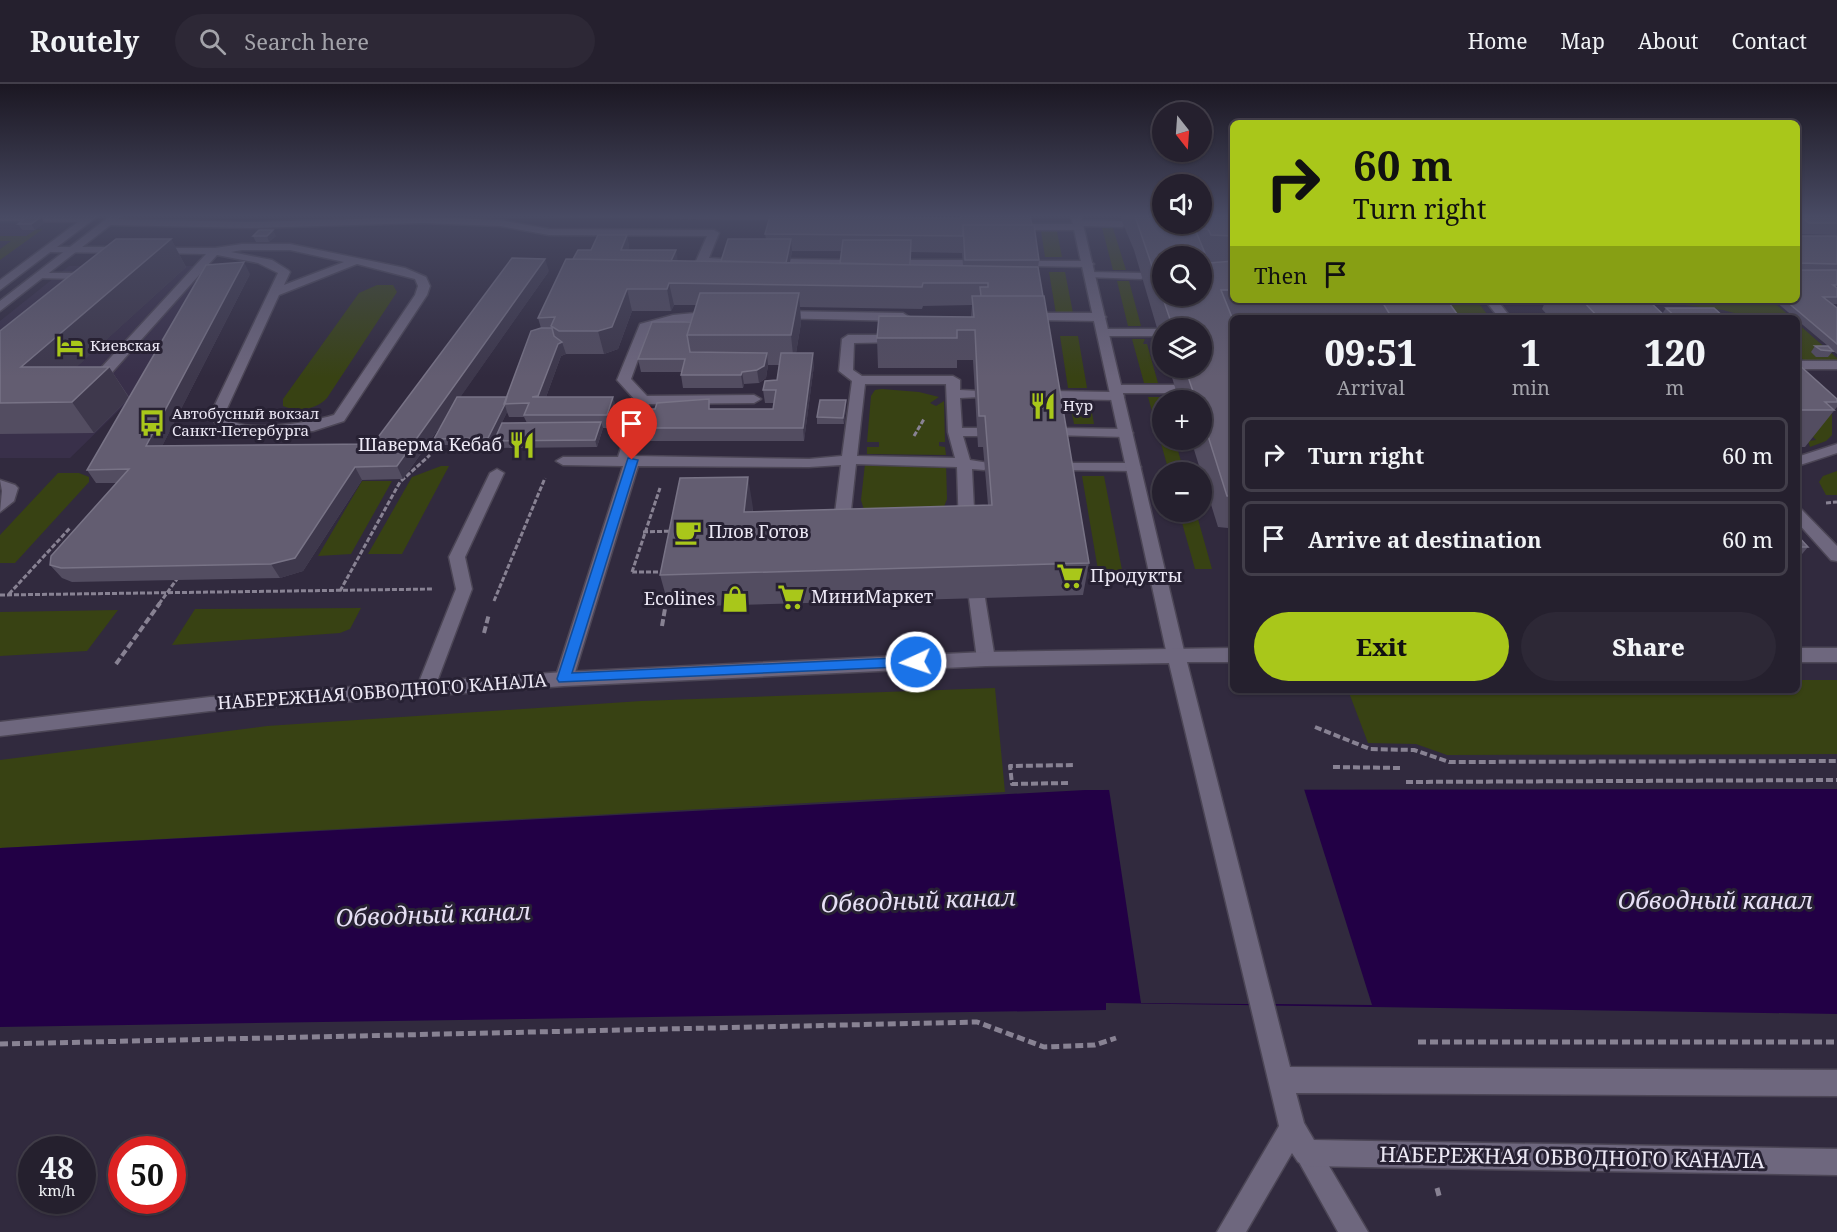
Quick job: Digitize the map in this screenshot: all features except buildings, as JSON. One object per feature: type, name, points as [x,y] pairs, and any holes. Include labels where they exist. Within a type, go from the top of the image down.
[{"type":"main road","points":[[0,286],[22,270]]},
{"type":"main road","points":[[0,308],[48,270]]},
{"type":"main road","points":[[88,391],[198,270]]},
{"type":"main road","points":[[281,270],[284,272],[276,292],[221,404],[217,415],[223,424],[239,429],[286,429],[313,427],[339,418],[421,295],[424,286],[420,277],[399,270]]},
{"type":"main road","points":[[276,292],[333,270]]},
{"type":"main road","points":[[1085,270],[1141,276]]},
{"type":"main road","points":[[1089,270],[1207,789],[1292,1128],[1354,1232]]},
{"type":"main road","points":[[40,276],[80,276],[62,291]]},
{"type":"main road","points":[[1493,303],[1503,315]]},
{"type":"main road","points":[[725,315],[673,319],[644,327],[624,380],[644,400],[754,399]]},
{"type":"main road","points":[[760,315],[922,317]]},
{"type":"main road","points":[[1040,318],[1100,317]]},
{"type":"main road","points":[[1103,333],[1152,333]]},
{"type":"main road","points":[[919,339],[848,339],[846,371],[859,380],[953,380],[955,432],[964,463],[963,530]]},
{"type":"main road","points":[[1800,371],[1837,365]]},
{"type":"main road","points":[[841,530],[847,460],[859,380]]},
{"type":"main road","points":[[1052,395],[1174,389]]},
{"type":"main road","points":[[954,394],[975,394]]},
{"type":"main road","points":[[564,679],[644,400]]},
{"type":"main road","points":[[955,432],[977,432]]},
{"type":"main road","points":[[1057,432],[1126,433]]},
{"type":"main road","points":[[1800,461],[1837,448]]},
{"type":"main road","points":[[563,461],[809,463],[847,460],[946,460],[984,466]]},
{"type":"main road","points":[[1063,467],[1134,467]]},
{"type":"main road","points":[[426,687],[464,589],[457,558],[496,473]]},
{"type":"main road","points":[[0,485],[10,488],[9,498],[0,507]]},
{"type":"main road","points":[[1800,516],[1837,556]]},
{"type":"main road","points":[[977,598],[986,659]]},
{"type":"main road","name":"НАБЕРЕЖНАЯ ОБВОДНОГО КАНАЛА","points":[[0,729],[210,704],[426,687],[986,659],[1230,655]]},
{"type":"main road","points":[[1800,655],[1837,655]]},
{"type":"main road","points":[[1280,1080],[1837,1083]]},
{"type":"main road","points":[[1231,1232],[1292,1128]]},
{"type":"main road","name":"НАБЕРЕЖНАЯ ОБВОДНОГО КАНАЛА","points":[[1307,1153],[1837,1162]]},
{"type":"path","points":[[340,591],[400,482],[430,455]]},
{"type":"path","points":[[484,633],[489,612],[552,461],[563,461]]},
{"type":"path","points":[[629,581],[669,462]]},
{"type":"path","points":[[1824,502],[1831,509]]},
{"type":"path","points":[[672,542],[676,520]]},
{"type":"path","points":[[9,595],[70,528]]},
{"type":"path","points":[[663,532],[683,531]]},
{"type":"path","points":[[667,581],[668,562]]},
{"type":"path","points":[[632,572],[666,572]]},
{"type":"path","points":[[116,664],[177,579]]},
{"type":"path","points":[[0,595],[440,589]]},
{"type":"path","points":[[662,626],[668,590]]},
{"type":"path","points":[[1315,727],[1371,749],[1414,750],[1449,762],[1837,761]]},
{"type":"path","points":[[1068,783],[1012,784],[1010,766],[1075,765]]},
{"type":"path","points":[[1333,767],[1401,768]]},
{"type":"path","points":[[1406,782],[1837,780]]},
{"type":"path","points":[[0,1044],[977,1022],[1044,1047],[1095,1045],[1116,1038]]},
{"type":"path","points":[[1418,1042],[1837,1042]]},
{"type":"shaded area","points":[[65,270],[214,270],[153,377],[70,458],[0,458],[0,321]]},
{"type":"green space","points":[[1049,272],[1065,272],[1073,313],[1056,314]]},
{"type":"green space","points":[[1117,281],[1129,281],[1141,326],[1128,326]]},
{"type":"green space","points":[[377,285],[393,285],[397,292],[327,398],[306,409],[283,406],[283,399],[359,293]]},
{"type":"green space","points":[[1669,303],[1774,303],[1788,315],[1742,315],[1723,310]]},
{"type":"green space","points":[[1425,304],[1480,305],[1488,315],[1433,315]]},
{"type":"green space","points":[[1800,326],[1837,358],[1837,360],[1804,360],[1800,358]]},
{"type":"green space","points":[[1060,336],[1078,336],[1087,388],[1068,388]]},
{"type":"green space","points":[[1132,339],[1145,339],[1143,344],[1147,344],[1152,362],[1152,378],[1157,378],[1158,383],[1144,383]]},
{"type":"green space","points":[[1800,385],[1832,414],[1832,435],[1826,441],[1810,447],[1808,441],[1816,440],[1803,426]]},
{"type":"green space","points":[[875,390],[919,392],[939,397],[930,403],[936,406],[944,401],[945,442],[939,442],[939,446],[945,447],[946,455],[867,454],[867,447],[879,447],[879,442],[867,442],[871,396]]},
{"type":"green space","points":[[1148,397],[1152,397],[1152,411]]},
{"type":"green space","points":[[1070,402],[1090,402],[1094,424],[1074,424]]},
{"type":"green space","points":[[1163,450],[1178,450],[1181,462],[1166,462]]},
{"type":"green space","points":[[865,464],[946,464],[947,499],[942,512],[864,510],[861,500]]},
{"type":"green space","points":[[441,466],[449,466],[402,554],[368,554],[412,477]]},
{"type":"green space","points":[[1837,471],[1837,495],[1826,495],[1819,482],[1823,476]]},
{"type":"green space","points":[[58,473],[79,473],[89,477],[89,482],[15,563],[0,563],[0,535]]},
{"type":"green space","points":[[1082,476],[1104,476],[1122,570],[1098,570]]},
{"type":"green space","points":[[362,481],[392,481],[351,554],[318,556]]},
{"type":"green space","points":[[1182,522],[1199,522],[1212,569],[1195,569]]},
{"type":"green space","points":[[361,608],[350,629],[340,633],[172,645],[195,609]]},
{"type":"green space","points":[[118,610],[87,651],[0,656],[0,612]]},
{"type":"green space","points":[[1800,680],[1837,680],[1837,754],[1447,755],[1416,744],[1368,743],[1349,693],[1800,693]]},
{"type":"green space","points":[[995,688],[1005,792],[0,848],[0,760],[267,726],[641,701]]},
{"type":"water","name":"Обводный канал","points":[[1837,789],[1837,1014],[1106,1003],[1106,1010],[0,1027],[0,848],[1085,790]]},
{"type":"pier","points":[[1109,789],[1304,789],[1372,1005],[1141,1003]]},
{"type":"place","name":"Киевская","points":[[70,346]]},
{"type":"place","name":"Нур","points":[[1043,406]]},
{"type":"place","name":"Автобусный вокзал Санкт-Петербурга","points":[[152,423]]},
{"type":"place","name":"Шаверма Кебаб","points":[[522,445]]},
{"type":"place","name":"Плов Готов","points":[[688,532]]},
{"type":"place","name":"Продукты","points":[[1070,576]]},
{"type":"place","name":"МиниМаркет","points":[[791,597]]},
{"type":"place","name":"Ecolines","points":[[735,599]]},
{"type":"route","points":[[632,460],[577,630],[564,679],[916,662]]}]
